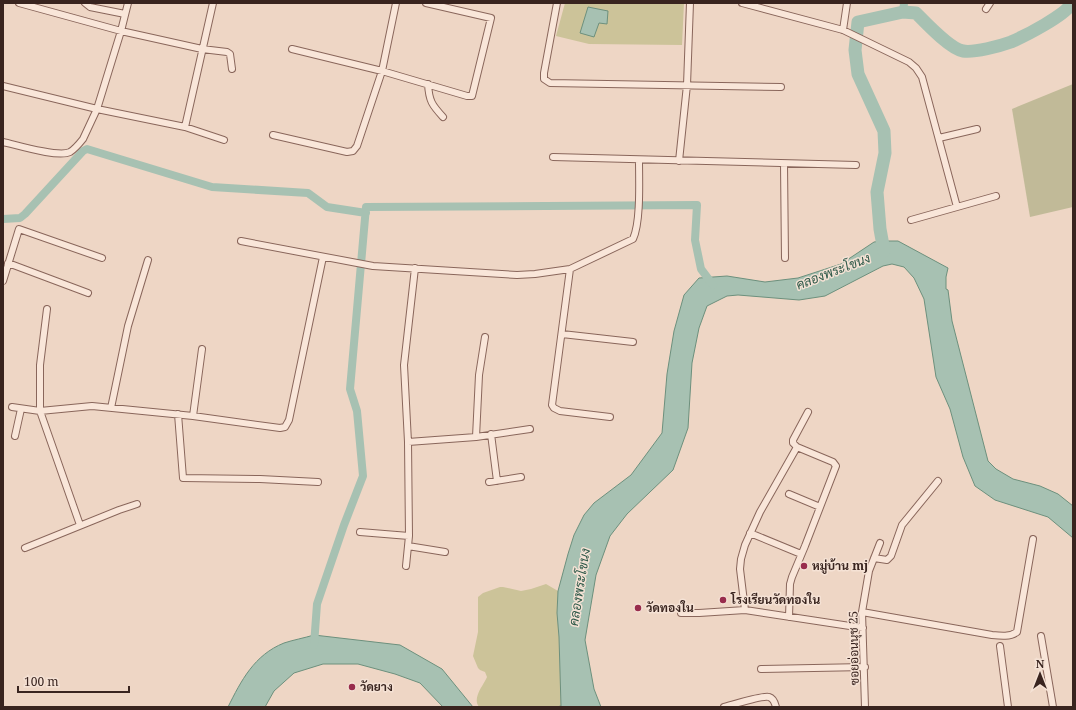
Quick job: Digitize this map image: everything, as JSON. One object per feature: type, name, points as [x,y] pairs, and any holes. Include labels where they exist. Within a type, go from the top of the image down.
[{"type":"street","points":[[19,3],[121,31],[202,49],[226,52],[232,57],[232,69]]},
{"type":"street","points":[[85,3],[90,7],[125,14]]},
{"type":"street","points":[[3,142],[57,154],[69,152],[80,144],[97,109],[128,3]]},
{"type":"street","points":[[185,127],[213,3]]},
{"type":"street","points":[[273,135],[347,152],[353,151],[357,146],[382,71],[396,3]]},
{"type":"street","points":[[292,49],[382,71],[467,96],[472,96],[491,18],[426,3]]},
{"type":"street","points":[[557,3],[544,73],[544,79],[550,83],[782,87]]},
{"type":"street","points":[[679,161],[687,85],[690,3]]},
{"type":"street","points":[[742,3],[852,33],[909,62],[916,68],[922,77],[957,206]]},
{"type":"street","points":[[843,30],[847,3]]},
{"type":"street","points":[[986,9],[990,3]]},
{"type":"street","points":[[428,84],[431,103],[444,117]]},
{"type":"street","points":[[3,86],[97,109],[185,127],[224,140]]},
{"type":"street","points":[[939,138],[977,128]]},
{"type":"street","points":[[553,158],[856,166]]},
{"type":"street","points":[[241,241],[373,266],[517,275],[570,269],[630,241],[635,235],[639,190],[639,160]]},
{"type":"street","points":[[784,164],[785,258]]},
{"type":"street","points":[[911,220],[996,196]]},
{"type":"street","points":[[3,282],[19,229],[102,258]]},
{"type":"street","points":[[12,407],[40,411],[92,406],[178,414],[280,428],[286,427],[289,420],[323,257]]},
{"type":"street","points":[[111,408],[128,326],[148,260]]},
{"type":"street","points":[[8,264],[88,293]]},
{"type":"street","points":[[406,566],[409,536],[408,442],[404,365],[415,268]]},
{"type":"street","points":[[570,269],[552,403],[553,407],[560,411],[610,417]]},
{"type":"street","points":[[46,309],[40,365],[40,411],[80,525]]},
{"type":"street","points":[[562,334],[633,342]]},
{"type":"street","points":[[476,437],[479,375],[485,337]]},
{"type":"street","points":[[193,416],[202,349]]},
{"type":"street","points":[[15,436],[21,409]]},
{"type":"street","points":[[789,617],[790,584],[835,465],[833,462],[797,447],[793,443],[793,440],[808,412]]},
{"type":"street","points":[[178,414],[183,478],[260,479],[318,482]]},
{"type":"street","points":[[408,442],[476,437],[530,429]]},
{"type":"street","points":[[491,434],[497,481]]},
{"type":"street","points":[[745,610],[740,569],[741,559],[750,533],[760,512],[797,447]]},
{"type":"street","points":[[489,482],[521,477]]},
{"type":"street","points":[[874,558],[887,560],[891,556],[902,525],[938,481]]},
{"type":"street","points":[[789,494],[820,507]]},
{"type":"street","points":[[25,548],[80,525],[137,504]]},
{"type":"street","points":[[360,532],[409,536]]},
{"type":"street","points":[[750,533],[801,554]]},
{"type":"street","points":[[862,612],[992,635],[1006,636],[1013,634],[1017,632],[1033,539]]},
{"type":"street","name":"ซอยอ่อนนุช 25","points":[[865,707],[865,667],[862,612],[869,571],[880,543]]},
{"type":"street","points":[[408,546],[445,552]]},
{"type":"street","points":[[681,613],[745,610],[863,628]]},
{"type":"street","points":[[1041,636],[1053,707]]},
{"type":"street","points":[[1000,646],[1008,707]]},
{"type":"street","points":[[761,669],[865,667]]},
{"type":"street","points":[[724,707],[762,697],[768,697],[773,700],[776,707]]},
{"type":"shaded area","points":[[565,3],[684,3],[682,45],[589,44],[556,36]]},
{"type":"shaded area","points":[[1073,84],[1073,207],[1030,217],[1012,109]]},
{"type":"shaded area","points":[[546,584],[558,591],[557,613],[561,706],[479,707],[477,703],[477,696],[487,677],[485,672],[478,668],[473,656],[478,632],[478,597],[483,593],[500,587],[521,591]]},
{"type":"water","points":[[588,7],[608,11],[607,24],[599,23],[594,37],[580,33]]},
{"type":"water","name":"คลองพระโขนง","points":[[898,241],[948,268],[946,289],[948,290],[952,321],[988,461],[996,469],[1013,479],[1040,486],[1058,494],[1073,506],[1073,538],[1048,517],[995,500],[975,486],[963,457],[950,409],[936,377],[924,299],[914,278],[904,267],[892,264],[883,266],[825,296],[799,300],[738,295],[727,296],[707,306],[699,328],[692,363],[688,428],[673,470],[627,514],[610,536],[596,575],[585,640],[594,689],[601,707],[556,707],[561,706],[557,613],[558,591],[568,554],[574,535],[584,515],[594,503],[631,475],[662,433],[667,374],[674,331],[684,295],[699,278],[727,276],[765,282],[798,278],[841,264],[874,242]]},
{"type":"water","points":[[314,635],[400,645],[442,669],[473,707],[443,707],[420,683],[395,674],[358,664],[323,664],[294,673],[274,691],[265,707],[228,707],[244,678],[264,654],[284,643]]},
{"type":"waterway","points":[[903,12],[904,3]]},
{"type":"waterway","points":[[884,251],[880,229],[877,192],[885,153],[884,131],[858,74],[855,50],[858,22],[903,12],[916,13],[938,35],[951,45],[963,51],[974,51],[1011,42],[1054,19],[1072,3]]},
{"type":"waterway","points":[[3,219],[20,218],[25,214],[83,151],[87,149],[212,187],[308,193],[327,207],[366,213]]},
{"type":"waterway","points":[[314,645],[317,604],[344,525],[363,476],[357,411],[350,389],[366,207],[697,205],[695,240],[701,269],[713,285]]},
{"type":"place","name":"หมู่บ้าน mj","points":[[804,566]]},
{"type":"place","name":"โรงเรียนวัดทองใน","points":[[723,600]]},
{"type":"place","name":"วัดทองใน","points":[[638,608]]},
{"type":"place","name":"วัดยาง","points":[[352,687]]}]
